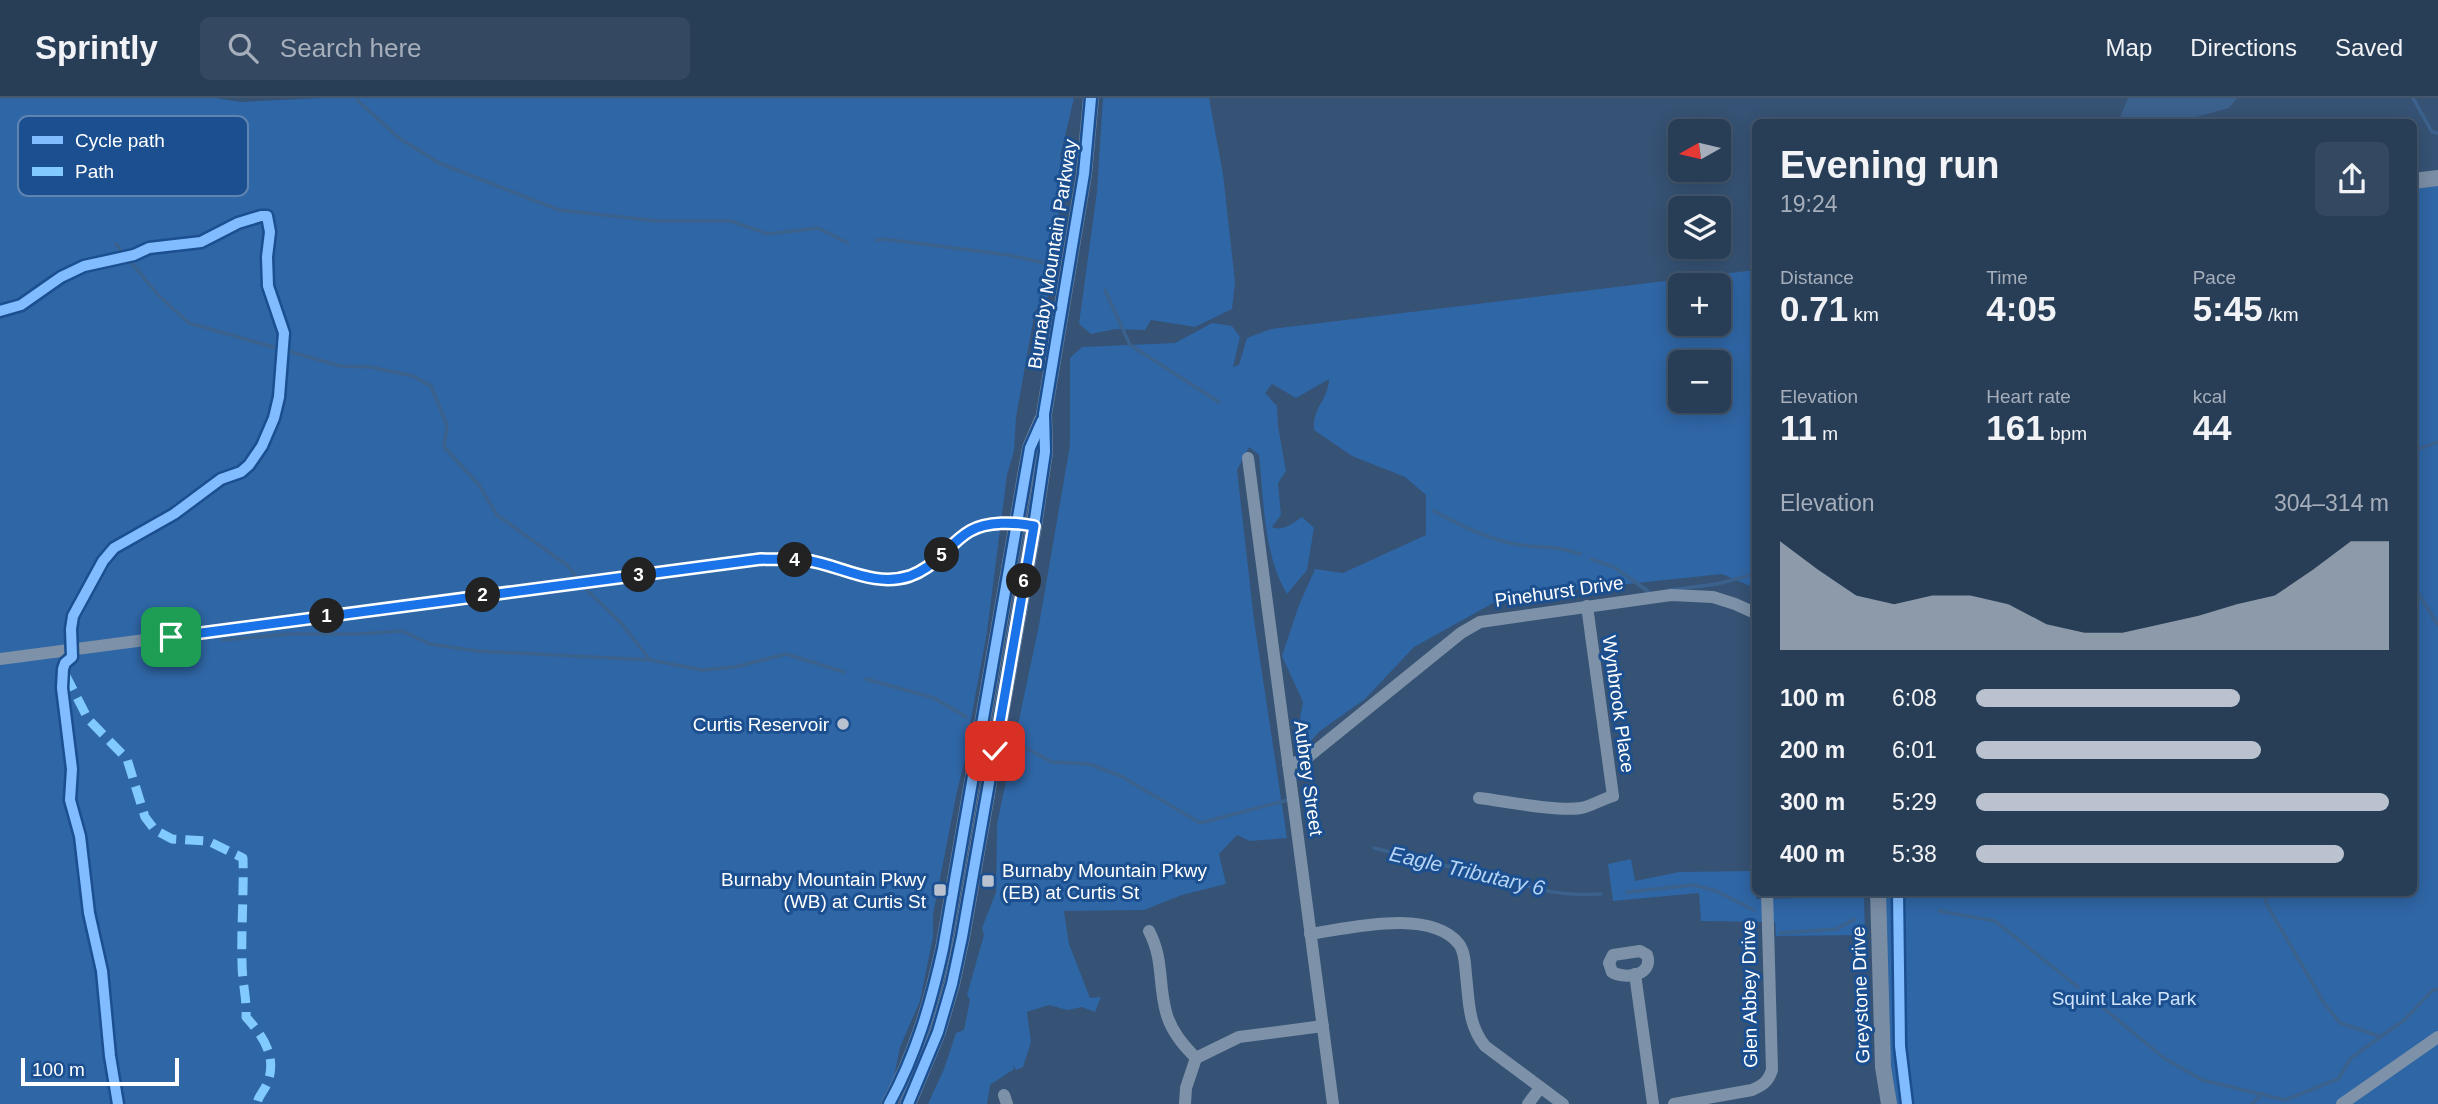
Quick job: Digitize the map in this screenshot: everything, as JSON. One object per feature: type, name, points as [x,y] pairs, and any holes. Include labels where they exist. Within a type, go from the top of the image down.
[{"type":"main road","name":"Burnaby Mountain Parkway","points":[[908,1104],[938,1032],[952,984],[1026,525],[1030,448],[1044,414],[1082,185],[1091,98]]},
{"type":"main road","points":[[2417,180],[2438,177]]},
{"type":"main road","name":"Burnaby Mountain Parkway","points":[[889,1104],[914,1052],[930,1003],[943,949],[1026,525]]},
{"type":"main road","name":"Greystone Drive","points":[[1878,896],[1887,1101]]},
{"type":"street","name":"Aubrey Street","points":[[1248,457],[1333,1104]]},
{"type":"street","points":[[0,659],[761,559],[805,560],[867,577],[897,579],[930,566],[960,538],[976,528],[1026,525]]},
{"type":"street","name":"Pinehurst Drive","points":[[1288,764],[1303,761],[1470,626],[1495,618],[1671,595],[1724,600],[1752,612]]},
{"type":"street","name":"Wynbrook Place","points":[[1479,798],[1570,808],[1587,806],[1613,796],[1587,606]]},
{"type":"street","name":"Glen Abbey Drive","points":[[1674,1104],[1752,1090],[1763,1085],[1769,1078],[1772,1070],[1767,896]]},
{"type":"street","points":[[1310,934],[1407,921],[1445,932],[1460,946],[1465,960],[1471,1020],[1476,1034],[1485,1046],[1563,1104]]},
{"type":"street","points":[[1149,931],[1158,948],[1166,1011],[1174,1032],[1196,1058]]},
{"type":"street","points":[[1635,974],[1653,1104]]},
{"type":"street","points":[[1185,1104],[1186,1088],[1196,1058],[1239,1037],[1322,1026]]},
{"type":"street","points":[[2342,1104],[2438,1037]]},
{"type":"street","points":[[1528,1104],[1540,1088]]},
{"type":"green space","points":[[0,98],[215,98],[241,102],[323,98],[1074,98],[1060,157],[1069,183],[1052,233],[1051,293],[1035,311],[1016,417],[1014,451],[1007,475],[987,632],[968,735],[970,740],[957,791],[933,915],[933,937],[920,1001],[900,1047],[894,1077],[880,1104],[0,1104]]},
{"type":"green space","points":[[1103,98],[1209,98],[1223,174],[1235,282],[1232,309],[1195,327],[1151,320],[1145,330],[1116,329],[1091,334],[1079,324],[1097,191]]},
{"type":"green space","name":"Squint Lake Park","points":[[2438,185],[2438,1104],[1895,1104],[1891,1084],[1884,896],[2417,896],[2417,188]]},
{"type":"green space","points":[[1752,270],[1752,587],[1722,574],[1504,597],[1414,647],[1365,699],[1320,731],[1307,745],[1298,730],[1303,702],[1282,656],[1299,605],[1315,569],[1343,573],[1426,535],[1426,495],[1405,477],[1352,456],[1314,430],[1315,416],[1326,393],[1329,379],[1296,398],[1272,384],[1265,393],[1277,406],[1286,471],[1278,483],[1281,515],[1272,527],[1284,528],[1302,517],[1314,528],[1307,570],[1287,594],[1273,562],[1269,544],[1259,455],[1249,447],[1237,470],[1254,620],[1287,838],[1250,841],[1237,835],[1219,854],[1226,884],[1182,895],[1144,910],[1064,911],[1069,944],[1090,998],[1101,997],[1095,1012],[1082,1007],[1067,1010],[1049,1005],[1027,1012],[1031,1042],[1023,1067],[1016,1070],[1013,1064],[1014,1069],[990,1085],[987,1104],[928,1104],[956,1033],[964,1030],[970,1000],[967,995],[984,935],[982,928],[996,892],[997,824],[1039,625],[1070,445],[1070,358],[1082,347],[1175,343],[1212,323],[1232,326],[1240,337],[1233,367],[1239,365],[1247,338],[1271,329],[1668,281],[1668,336],[1731,336],[1730,273]]},
{"type":"green space","points":[[1631,859],[1635,881],[1679,872],[1752,871],[1752,896],[1756,896],[1756,899],[1864,897],[1865,935],[1776,936],[1775,922],[1701,921],[1699,893],[1613,901],[1608,864]]},
{"type":"shaded area","points":[[2128,98],[2237,98],[2229,108],[2189,119],[2119,119]]},
{"type":"waterway","points":[[2413,98],[2432,132],[2438,133]]},
{"type":"waterway","points":[[357,100],[399,138],[439,163],[559,210],[657,221],[730,221],[768,234],[818,228],[848,243]]},
{"type":"waterway","points":[[876,240],[1008,255],[1045,263]]},
{"type":"waterway","points":[[116,244],[123,253]]},
{"type":"waterway","points":[[131,262],[158,295],[189,323],[273,347]]},
{"type":"waterway","points":[[1105,290],[1130,345],[1219,402]]},
{"type":"waterway","points":[[284,350],[340,366],[370,367],[413,376],[431,386],[447,425],[444,447],[479,485],[497,515],[567,565],[575,575]]},
{"type":"waterway","points":[[2417,450],[2438,442]]},
{"type":"waterway","points":[[1434,511],[1471,530],[1500,540],[1580,554]]},
{"type":"waterway","points":[[1591,559],[1614,567],[1649,592]]},
{"type":"waterway","points":[[1670,590],[1717,584],[1752,575]]},
{"type":"waterway","points":[[587,590],[621,623],[650,660]]},
{"type":"waterway","points":[[2417,591],[2438,625]]},
{"type":"waterway","points":[[223,640],[290,634],[402,631],[430,644],[477,651],[650,660],[702,670],[735,667],[786,654],[844,672]]},
{"type":"waterway","points":[[866,679],[934,698],[966,717]]},
{"type":"waterway","points":[[1013,741],[1052,762],[1089,764],[1121,776],[1200,823],[1288,800]]},
{"type":"waterway","name":"Eagle Tributary 6","points":[[1374,848],[1547,891],[1601,894]]},
{"type":"waterway","name":"Eagle Tributary 6","points":[[1627,892],[1694,885],[1716,891],[1754,910]]},
{"type":"waterway","points":[[2264,896],[2324,1003],[2340,1023],[2379,1036]]},
{"type":"waterway","name":"Eagle Tributary 6","points":[[1939,911],[1995,921],[2078,987]]},
{"type":"waterway","name":"Eagle Tributary 6","points":[[1780,933],[1837,929],[1855,919]]},
{"type":"waterway","points":[[2090,997],[2164,1058],[2202,1080],[2285,1100],[2338,1079],[2351,1058],[2404,1020],[2432,991],[2438,989]]},
{"type":"waterway","points":[[2252,1104],[2263,1093]]},
{"type":"marked path","points":[[65,674],[88,719],[127,759],[145,817],[155,830],[172,839],[208,841],[243,858],[242,963],[246,1017],[263,1039],[271,1065],[267,1084],[257,1104]]},
{"type":"cycle path","points":[[908,1104],[938,1032],[962,937],[1034,526],[1045,452],[1044,414],[1084,174],[1091,98]]},
{"type":"cycle path","points":[[0,311],[21,305],[61,277],[84,266],[134,255],[149,248],[201,242],[238,223],[267,216],[270,232],[268,286],[284,333],[279,397],[274,418],[262,446],[241,472],[221,479],[174,514],[114,548],[103,561],[73,616],[72,657],[63,669],[62,688],[72,769],[70,800],[80,836],[89,913],[102,971],[110,1056],[118,1104]]},
{"type":"cycle path","points":[[889,1104],[922,1028],[943,949],[1030,448],[1042,421]]},
{"type":"cycle path","points":[[1898,896],[1900,1046],[1907,1104]]},
{"type":"place","name":"Curtis Reservoir","points":[[843,724]]},
{"type":"place","name":"Burnaby Mountain Pkwy (EB) at Curtis St","points":[[988,881]]},
{"type":"place","name":"Burnaby Mountain Pkwy (WB) at Curtis St","points":[[940,890]]},
{"type":"route","points":[[171,637],[761,559],[805,560],[867,577],[897,579],[930,566],[960,538],[976,528],[1026,524],[1034,526],[995,751]]}]
